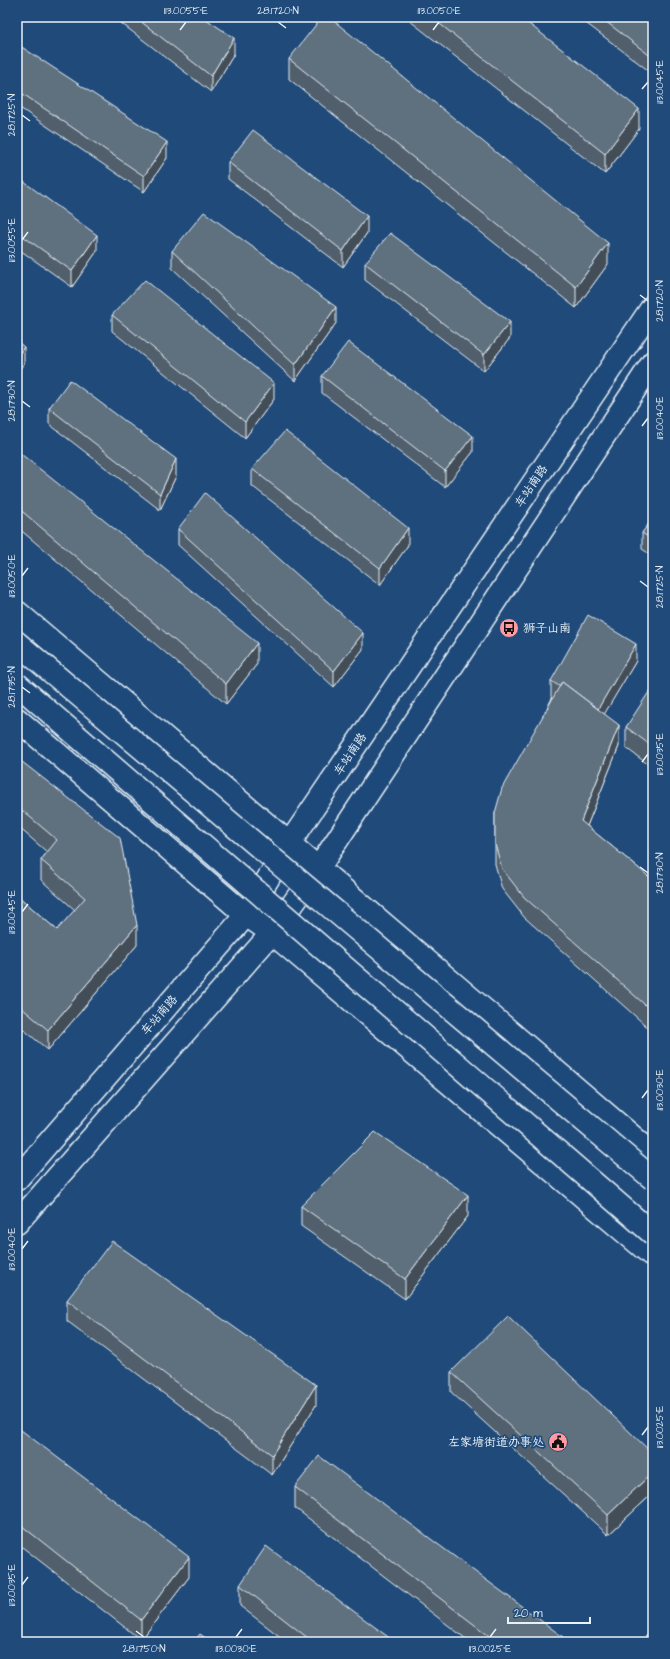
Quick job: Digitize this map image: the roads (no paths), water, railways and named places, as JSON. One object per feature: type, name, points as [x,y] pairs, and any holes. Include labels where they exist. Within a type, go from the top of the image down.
[{"type":"main road","name":"车站南路","points":[[17,1179],[246,915],[289,844],[653,306]]},
{"type":"main road","points":[[17,1223],[272,933],[318,869],[653,362]]},
{"type":"main road","points":[[17,612],[194,761],[318,869],[653,1154]]},
{"type":"main road","points":[[17,643],[653,1179]]},
{"type":"main road","points":[[17,684],[653,1234]]},
{"type":"main road","points":[[21,722],[246,915],[272,933],[653,1256]]},
{"type":"place","name":"狮子山南","points":[[509,628]]},
{"type":"place","name":"左家塘街道办事处","points":[[558,1442]]}]
